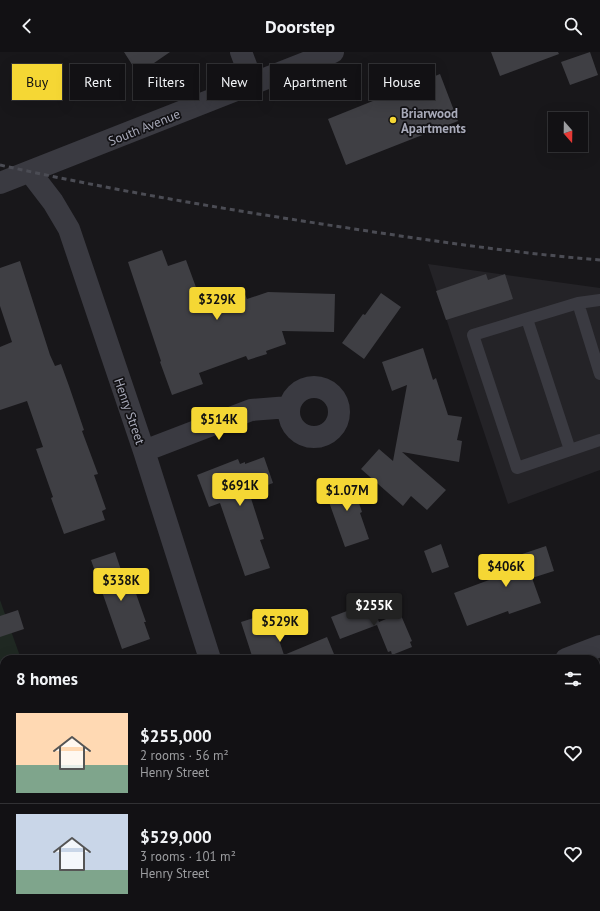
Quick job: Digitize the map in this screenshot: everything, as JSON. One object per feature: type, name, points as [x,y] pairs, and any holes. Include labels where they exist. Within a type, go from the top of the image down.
[{"type":"street","points":[[242,52],[246,64]]},
{"type":"street","name":"South Avenue","points":[[262,80],[333,52]]},
{"type":"street","name":"South Avenue","points":[[0,184],[212,100]]},
{"type":"street","name":"Henry Street","points":[[30,172],[53,202],[69,229],[144,451],[209,655]]},
{"type":"street","points":[[144,451],[251,410],[289,407]]},
{"type":"street","points":[[576,655],[600,646]]},
{"type":"lane","points":[[600,300],[578,303],[473,335],[517,468],[600,440]]},
{"type":"lane","points":[[578,303],[600,374]]},
{"type":"lane","points":[[527,319],[570,450]]},
{"type":"shaded area","points":[[428,264],[600,288],[600,470],[508,504]]},
{"type":"shaded area","points":[[0,600],[20,655],[0,655]]},
{"type":"building","points":[[124,52],[170,52],[153,64],[133,64],[133,66]]},
{"type":"building","points":[[491,52],[558,52],[559,54],[500,76]]},
{"type":"building","points":[[590,52],[598,75],[570,85],[561,62]]},
{"type":"building","name":"Briarwood Apartments","points":[[440,74],[458,121],[346,165],[328,119],[375,100],[435,100],[435,76]]},
{"type":"building","points":[[162,250],[168,266],[186,260],[197,290],[199,289],[204,305],[243,290],[247,299],[268,292],[335,294],[334,332],[282,331],[286,344],[266,351],[267,354],[248,360],[246,356],[199,373],[203,384],[172,395],[128,262]]},
{"type":"building","points":[[20,261],[50,355],[55,366],[61,364],[69,386],[84,430],[82,431],[98,474],[94,475],[106,509],[102,511],[105,520],[64,534],[36,449],[43,447],[27,401],[0,410],[0,347],[12,342],[0,306],[0,268]]},
{"type":"building","points":[[486,274],[488,280],[505,274],[513,299],[446,320],[436,291]]},
{"type":"building","points":[[381,293],[401,307],[364,359],[342,343],[363,314],[365,315]]},
{"type":"building","points":[[423,348],[433,380],[436,378],[448,415],[462,417],[457,440],[462,441],[459,462],[402,452],[446,490],[427,510],[411,496],[403,506],[361,469],[379,449],[393,461],[407,385],[392,391],[382,362]]},
{"type":"building","points":[[264,457],[273,483],[249,492],[264,539],[260,540],[270,568],[245,576],[220,503],[209,507],[197,475],[238,459],[240,464],[245,462],[245,464]]},
{"type":"building","points":[[351,479],[369,539],[345,547],[324,488]]},
{"type":"building","points":[[441,544],[449,567],[432,573],[424,551]]},
{"type":"building","points":[[546,546],[554,571],[532,578],[541,603],[509,614],[508,611],[467,626],[454,593],[497,577],[492,564]]},
{"type":"building","points":[[115,552],[128,591],[134,588],[146,622],[144,622],[150,639],[122,649],[91,560]]},
{"type":"building","points":[[371,602],[379,622],[400,613],[412,641],[410,642],[412,647],[392,655],[391,651],[388,652],[377,625],[340,639],[331,617]]},
{"type":"building","points":[[18,610],[24,629],[0,637],[0,616]]},
{"type":"building","points":[[270,613],[284,655],[252,655],[241,622]]},
{"type":"building","points":[[327,637],[334,655],[284,655]]},
{"type":"railway","points":[[0,165],[115,189],[270,216],[454,244],[600,260]]},
{"type":"place","name":"Briarwood Apartments","points":[[393,120]]}]
